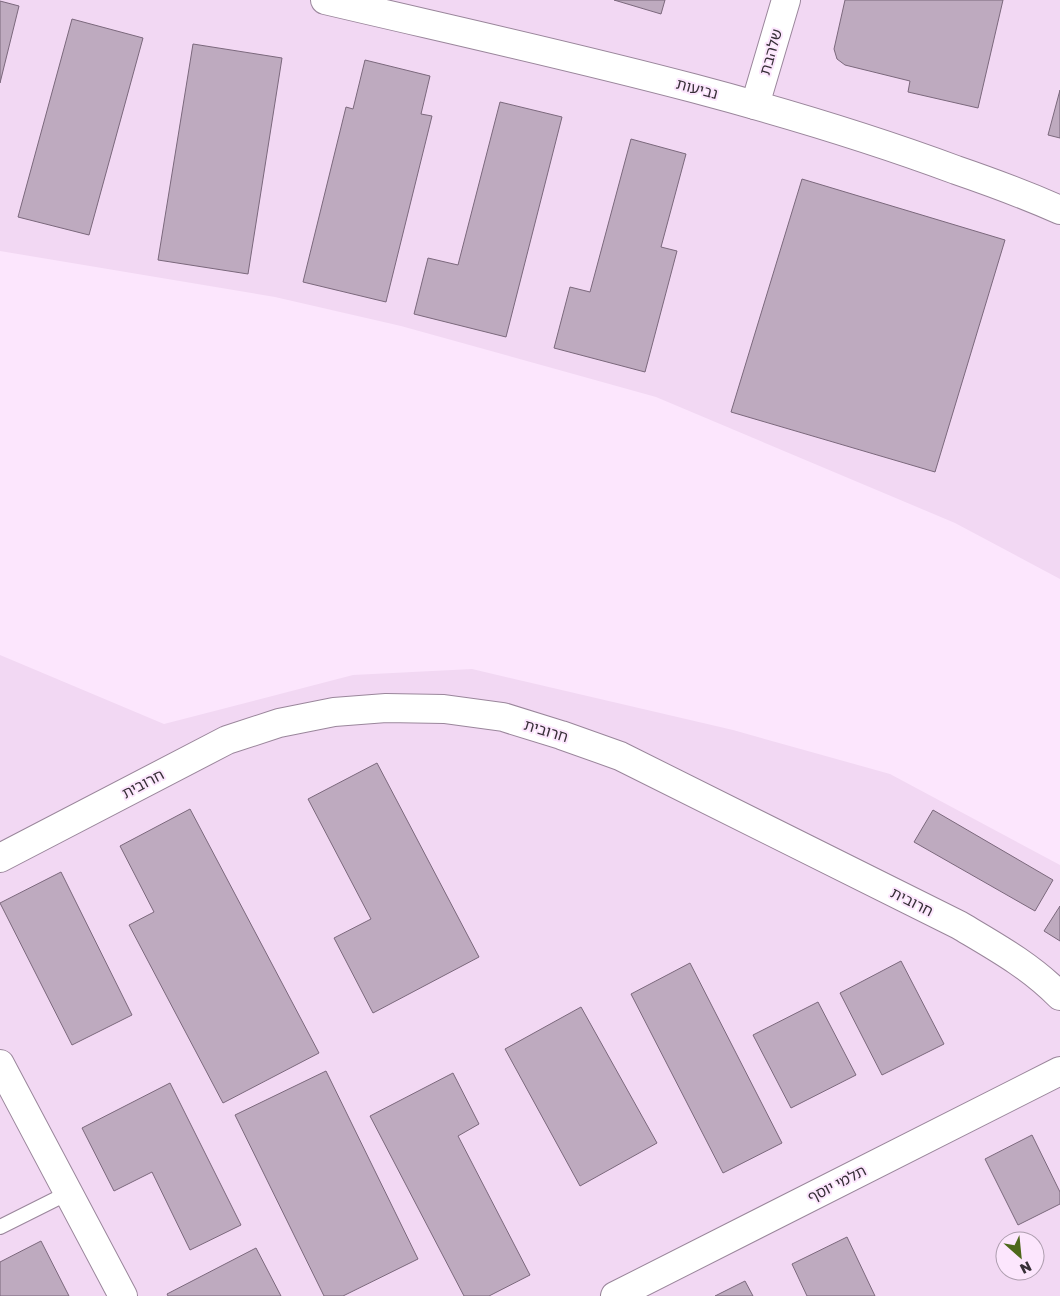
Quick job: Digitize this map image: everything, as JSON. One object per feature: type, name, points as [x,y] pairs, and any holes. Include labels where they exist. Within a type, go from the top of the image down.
[{"type":"street","name":"נביעות","points":[[325,0],[647,76],[755,105],[854,134],[921,157],[1060,210]]},
{"type":"street","name":"שלהבת","points":[[755,105],[786,0]]},
{"type":"street","name":"חרובית","points":[[0,858],[227,740],[279,723],[334,712],[386,708],[444,709],[503,717],[620,756],[959,925],[1011,956],[1044,981],[1060,996]]},
{"type":"street","points":[[0,1064],[123,1296]]},
{"type":"street","name":"תלמי יוסף","points":[[615,1296],[1060,1071]]},
{"type":"lane","points":[[0,1227],[68,1193]]},
{"type":"shaded area","points":[[0,0],[1060,0],[1060,579],[955,523],[656,397],[401,326],[275,297],[0,251]]},
{"type":"shaded area","points":[[0,655],[164,724],[353,675],[472,669],[733,730],[890,774],[1060,865],[1060,1296],[0,1296]]},
{"type":"building","points":[[614,0],[665,0],[661,14]]},
{"type":"building","points":[[845,0],[1003,0],[978,108],[908,92],[910,81],[845,65],[837,59],[834,49]]},
{"type":"building","points":[[0,1],[19,6],[0,83]]},
{"type":"building","points":[[72,19],[143,38],[89,235],[18,217]]},
{"type":"building","points":[[193,44],[282,58],[248,274],[158,260]]},
{"type":"building","points":[[365,60],[430,76],[421,114],[432,116],[386,302],[303,282],[346,107],[353,109]]},
{"type":"building","points":[[1060,90],[1060,138],[1048,135]]},
{"type":"building","points":[[500,102],[562,117],[506,337],[414,314],[428,258],[458,265]]},
{"type":"building","points":[[631,139],[686,154],[661,247],[677,251],[645,372],[554,348],[570,287],[590,292]]},
{"type":"building","points":[[802,179],[1005,240],[935,472],[731,412]]},
{"type":"building","points":[[377,763],[479,957],[373,1013],[334,938],[371,919],[308,799]]},
{"type":"building","points":[[190,809],[319,1053],[223,1103],[129,925],[154,912],[120,846]]},
{"type":"building","points":[[933,810],[1053,880],[1035,911],[914,842]]},
{"type":"building","points":[[61,872],[132,1015],[72,1045],[0,903]]},
{"type":"building","points":[[1060,906],[1060,941],[1044,931]]},
{"type":"building","points":[[901,961],[944,1044],[882,1075],[840,993]]},
{"type":"building","points":[[690,963],[782,1143],[723,1173],[631,994]]},
{"type":"building","points":[[818,1002],[856,1075],[791,1108],[753,1035]]},
{"type":"building","points":[[581,1007],[657,1143],[580,1186],[505,1049]]},
{"type":"building","points":[[326,1071],[418,1259],[343,1296],[324,1296],[235,1115]]},
{"type":"building","points":[[453,1073],[479,1124],[458,1136],[530,1275],[489,1296],[464,1296],[370,1116]]},
{"type":"building","points":[[170,1083],[241,1225],[190,1250],[152,1172],[114,1191],[82,1128]]},
{"type":"building","points":[[1032,1135],[1060,1192],[1060,1204],[1018,1225],[985,1159]]},
{"type":"building","points":[[847,1237],[875,1296],[807,1296],[792,1264]]},
{"type":"building","points":[[41,1241],[69,1296],[0,1296],[0,1262]]},
{"type":"building","points":[[256,1248],[281,1296],[168,1296],[167,1294]]},
{"type":"building","points":[[745,1281],[753,1296],[715,1296]]}]
